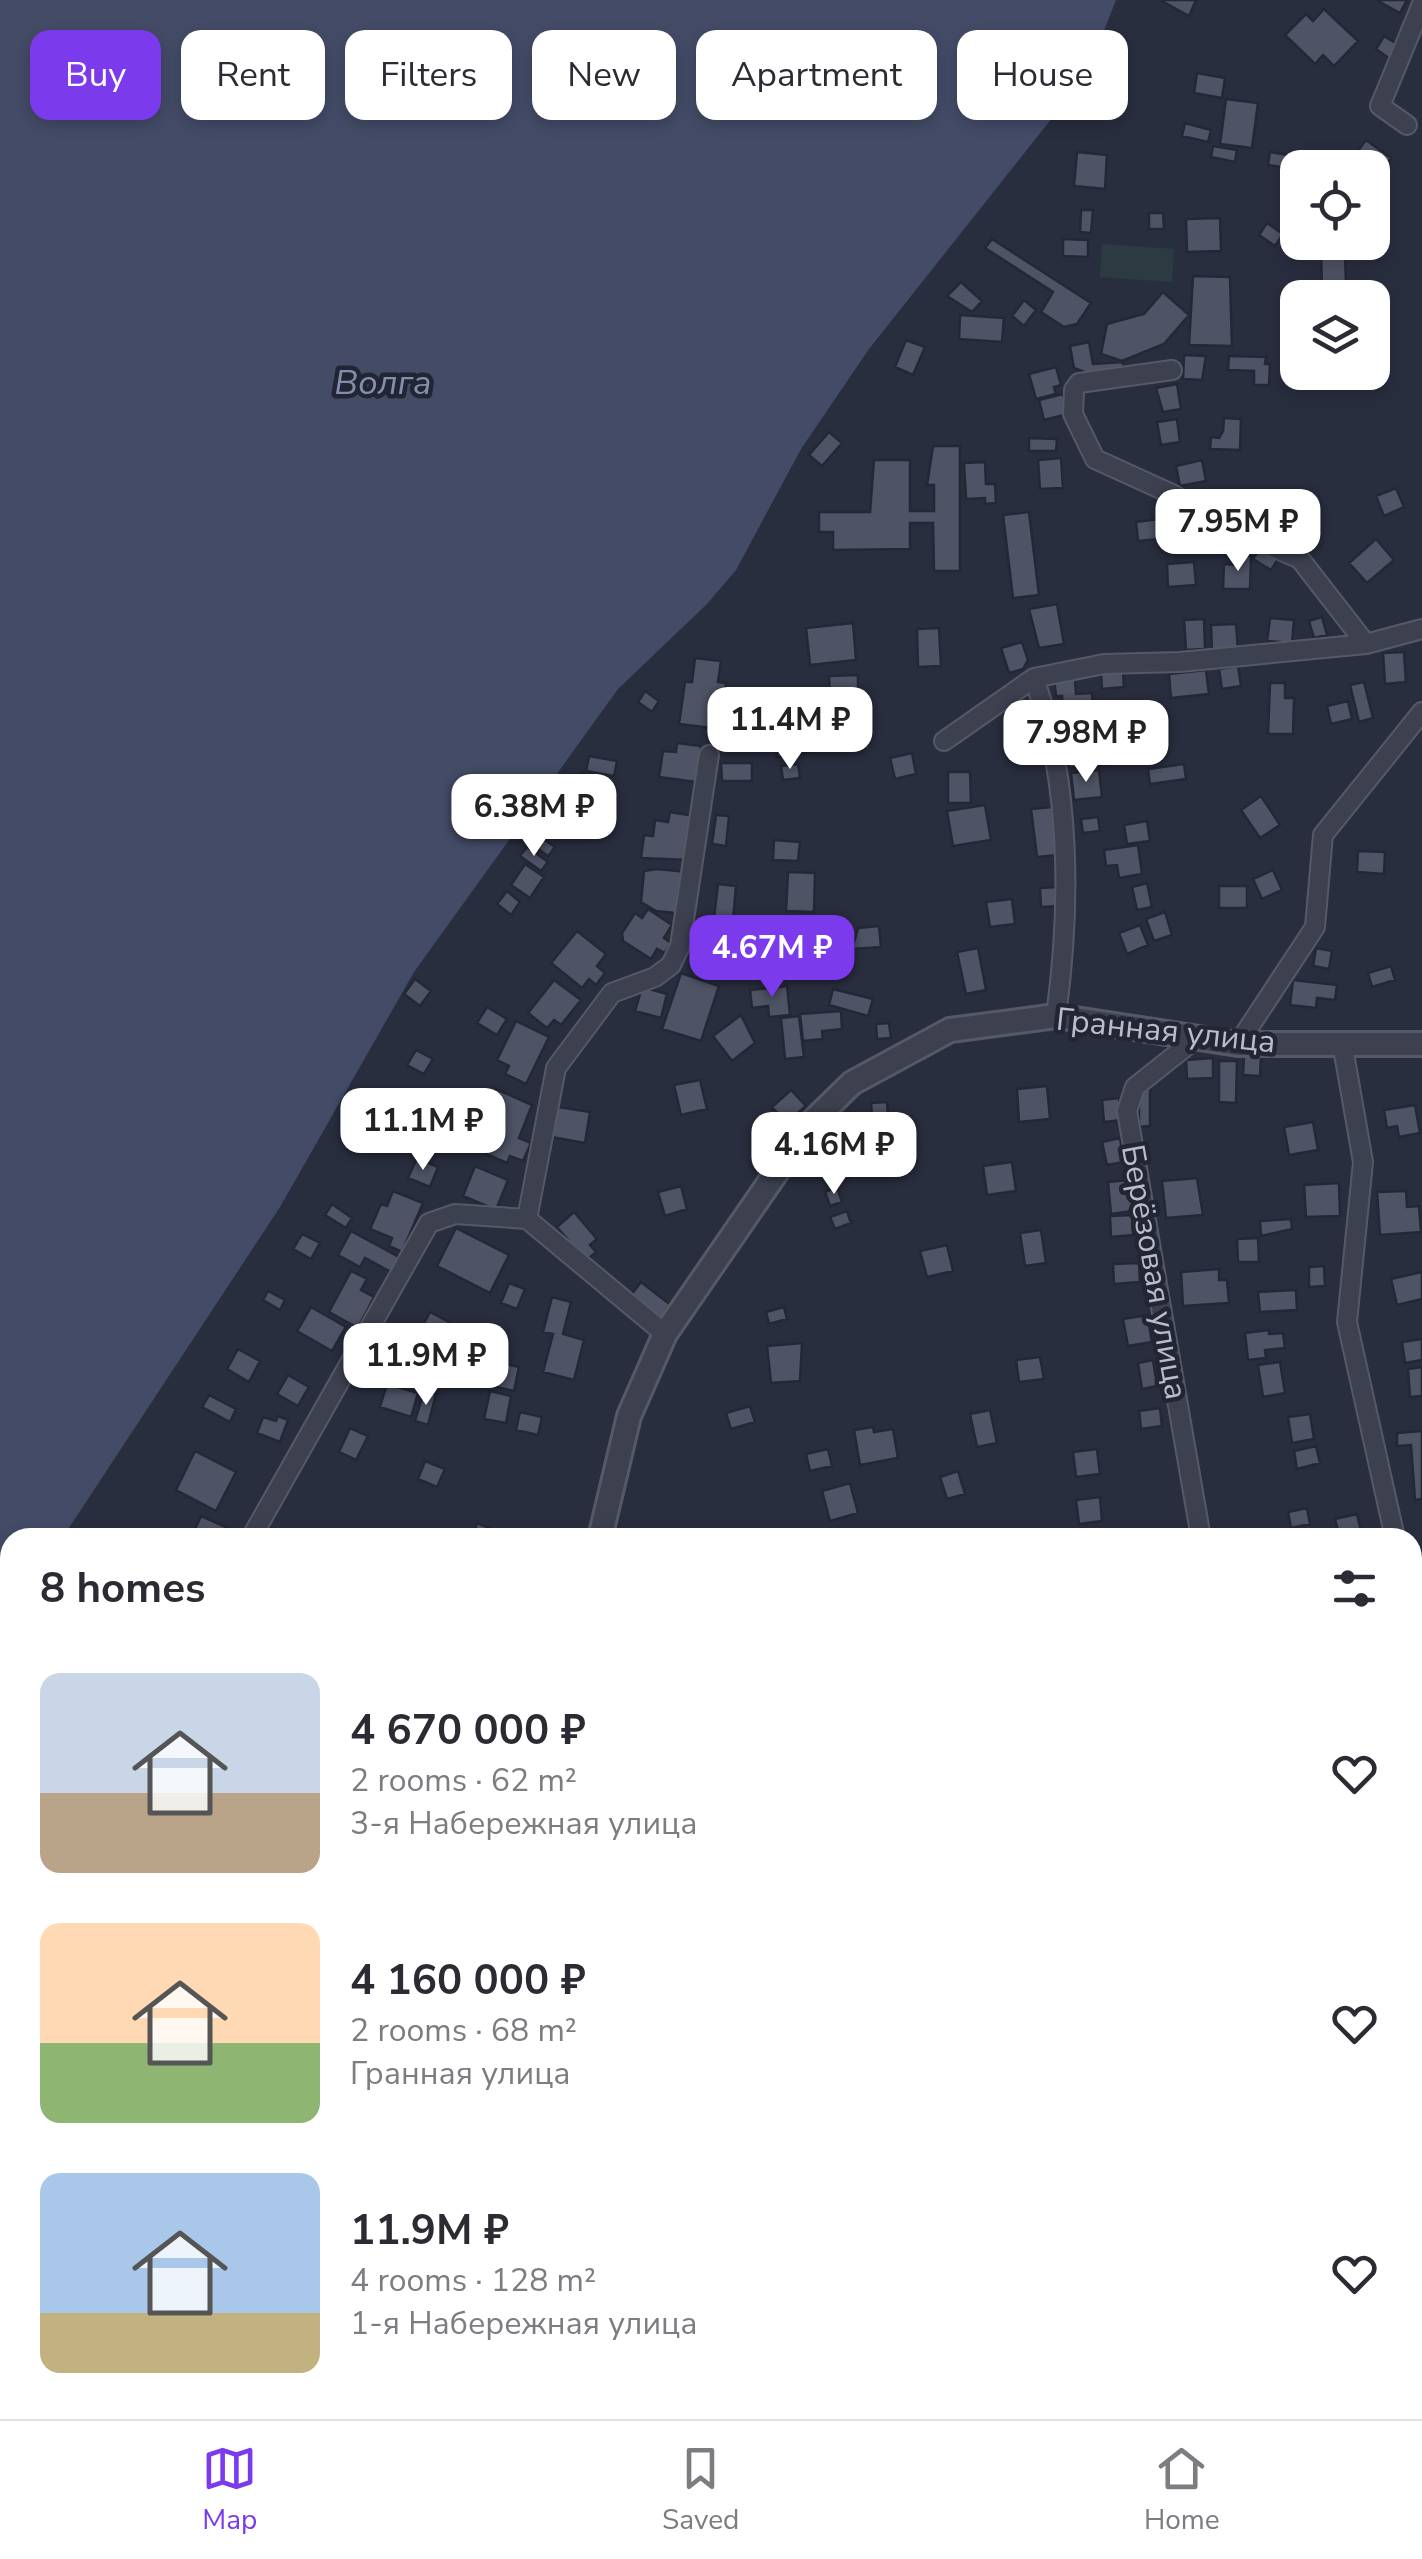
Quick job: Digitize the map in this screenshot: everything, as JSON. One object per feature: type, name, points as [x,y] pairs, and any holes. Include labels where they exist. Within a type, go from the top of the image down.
[{"type":"street","points":[[1407,125],[1380,106],[1422,4]]},
{"type":"street","points":[[1172,370],[1079,383],[1074,390],[1073,414],[1095,460],[1174,495],[1209,520],[1300,559],[1366,644]]},
{"type":"street","points":[[944,742],[1034,678],[1104,664],[1180,662],[1366,644],[1422,629]]},
{"type":"street","points":[[1034,678],[1053,738],[1066,910],[1056,1016]]},
{"type":"street","points":[[1238,1044],[1315,927],[1322,835],[1422,712]]},
{"type":"street","points":[[527,1219],[556,1068],[612,993],[655,977],[671,965],[680,946],[709,755]]},
{"type":"street","name":"Гранная улица","points":[[602,1528],[629,1416],[666,1334],[808,1125],[852,1083],[950,1030],[1056,1016],[1238,1044],[1422,1044]]},
{"type":"street","name":"Берёзовая улица","points":[[1198,1037],[1134,1087],[1127,1111],[1199,1528]]},
{"type":"street","points":[[1342,1042],[1363,1162],[1347,1322],[1393,1528]]},
{"type":"street","points":[[257,1528],[429,1223],[455,1214],[527,1219],[666,1334]]},
{"type":"shaded area","points":[[1102,244],[1174,249],[1172,282],[1100,277]]},
{"type":"water","name":"Волга","points":[[0,0],[1116,0],[1104,30],[957,30],[957,120],[1051,120],[869,349],[801,449],[736,570],[707,604],[618,689],[414,972],[280,1207],[69,1528],[0,1528]]},
{"type":"building","points":[[1160,0],[1196,0],[1189,16]]},
{"type":"building","points":[[1376,0],[1407,0],[1400,13]]},
{"type":"building","points":[[1324,9],[1358,41],[1334,66],[1323,55],[1315,64],[1285,35],[1306,14],[1313,21]]},
{"type":"building","points":[[1384,36],[1402,47],[1393,61],[1376,49]]},
{"type":"building","points":[[1197,73],[1225,78],[1222,98],[1194,93]]},
{"type":"building","points":[[1226,99],[1258,103],[1252,148],[1220,144]]},
{"type":"building","points":[[1185,123],[1211,130],[1208,142],[1182,136]]},
{"type":"building","points":[[1366,140],[1380,150],[1358,150]]},
{"type":"building","points":[[1213,146],[1237,150],[1235,162],[1211,157]]},
{"type":"building","points":[[1077,152],[1107,155],[1105,189],[1074,186]]},
{"type":"building","points":[[1270,152],[1280,154],[1280,167],[1268,165]]},
{"type":"building","points":[[1081,210],[1093,210],[1091,233],[1080,232]]},
{"type":"building","points":[[1149,213],[1163,213],[1164,229],[1149,229]]},
{"type":"building","points":[[1220,218],[1221,251],[1187,252],[1186,219]]},
{"type":"building","points":[[1267,223],[1280,232],[1280,238],[1275,246],[1259,235]]},
{"type":"building","points":[[992,239],[1091,303],[1077,324],[1064,327],[1041,312],[1053,292],[985,248]]},
{"type":"building","points":[[1063,239],[1088,240],[1088,257],[1063,256]]},
{"type":"building","points":[[1321,260],[1345,260],[1346,280],[1322,280]]},
{"type":"building","points":[[1193,276],[1230,277],[1232,346],[1189,345]]},
{"type":"building","points":[[961,282],[982,301],[972,312],[947,296]]},
{"type":"building","points":[[1163,292],[1189,315],[1164,344],[1122,361],[1101,354],[1107,324],[1144,314]]},
{"type":"building","points":[[1024,300],[1036,310],[1024,326],[1012,316]]},
{"type":"building","points":[[960,315],[1004,318],[1002,342],[959,339]]},
{"type":"building","points":[[906,340],[925,347],[913,375],[895,367]]},
{"type":"building","points":[[1089,342],[1093,364],[1123,362],[1124,371],[1092,375],[1074,368],[1070,346]]},
{"type":"building","points":[[1184,355],[1206,356],[1202,380],[1183,379]]},
{"type":"building","points":[[1229,356],[1266,357],[1265,364],[1270,364],[1269,385],[1254,385],[1254,371],[1228,370]]},
{"type":"building","points":[[1056,367],[1061,385],[1054,387],[1056,394],[1036,399],[1029,374]]},
{"type":"building","points":[[1177,384],[1181,409],[1163,412],[1156,388]]},
{"type":"building","points":[[1063,394],[1068,414],[1044,420],[1039,400]]},
{"type":"building","points":[[1224,418],[1241,419],[1240,450],[1210,449],[1211,437],[1219,438],[1223,431]]},
{"type":"building","points":[[1177,419],[1180,442],[1161,445],[1157,422]]},
{"type":"building","points":[[829,432],[842,443],[822,466],[809,455]]},
{"type":"building","points":[[1029,438],[1057,439],[1056,451],[1029,451]]},
{"type":"building","points":[[933,446],[960,446],[960,571],[934,571],[933,523],[910,523],[910,549],[833,550],[833,532],[819,532],[819,512],[870,512],[874,460],[910,460],[910,511],[934,511],[934,485],[927,485]]},
{"type":"building","points":[[1061,458],[1063,488],[1040,489],[1038,460]]},
{"type":"building","points":[[1202,460],[1206,481],[1180,486],[1176,466]]},
{"type":"building","points":[[985,462],[986,484],[995,484],[996,503],[985,504],[985,498],[966,499],[964,463]]},
{"type":"building","points":[[1396,488],[1404,507],[1384,516],[1376,496]]},
{"type":"building","points":[[1029,512],[1039,595],[1013,598],[1003,515]]},
{"type":"building","points":[[1300,512],[1320,530],[1306,545],[1286,527]]},
{"type":"building","points":[[1167,518],[1170,538],[1138,541],[1136,522]]},
{"type":"building","points":[[1376,539],[1394,560],[1367,583],[1349,563]]},
{"type":"building","points":[[1263,544],[1280,556],[1271,570],[1253,559]]},
{"type":"building","points":[[1238,555],[1251,556],[1250,589],[1223,589],[1224,564],[1238,565]]},
{"type":"building","points":[[1194,562],[1196,585],[1168,587],[1167,564]]},
{"type":"building","points":[[1057,604],[1064,644],[1039,648],[1029,609]]},
{"type":"building","points":[[1322,617],[1327,635],[1314,638],[1309,621]]},
{"type":"building","points":[[1270,618],[1294,620],[1292,643],[1267,641]]},
{"type":"building","points":[[1204,619],[1205,649],[1186,650],[1184,620]]},
{"type":"building","points":[[853,623],[856,660],[810,665],[806,628]]},
{"type":"building","points":[[1236,624],[1238,649],[1212,651],[1211,625]]},
{"type":"building","points":[[939,628],[941,666],[918,667],[917,629]]},
{"type":"building","points":[[1022,642],[1028,660],[1023,669],[1009,673],[1001,648]]},
{"type":"building","points":[[1404,652],[1406,682],[1385,684],[1383,653]]},
{"type":"building","points":[[695,658],[721,661],[718,682],[726,683],[720,729],[679,724],[685,682],[692,682]]},
{"type":"building","points":[[1238,666],[1241,686],[1222,689],[1219,669]]},
{"type":"building","points":[[1206,670],[1209,694],[1171,698],[1169,674]]},
{"type":"building","points":[[1123,671],[1124,687],[1102,689],[1101,673]]},
{"type":"building","points":[[858,675],[858,696],[830,697],[829,676]]},
{"type":"building","points":[[1075,678],[1076,694],[1092,693],[1095,733],[1065,735],[1062,696],[1056,696],[1054,679]]},
{"type":"building","points":[[1364,682],[1373,718],[1359,722],[1350,685]]},
{"type":"building","points":[[1270,683],[1285,683],[1285,698],[1294,698],[1293,734],[1268,734]]},
{"type":"building","points":[[645,691],[659,701],[652,712],[638,702]]},
{"type":"building","points":[[1348,701],[1352,719],[1331,724],[1327,706]]},
{"type":"building","points":[[777,726],[813,731],[813,752],[777,757]]},
{"type":"building","points":[[1110,739],[1112,764],[1069,768],[1066,744]]},
{"type":"building","points":[[677,743],[701,746],[696,782],[659,777],[663,751],[676,752]]},
{"type":"building","points":[[912,753],[916,774],[895,779],[890,758]]},
{"type":"building","points":[[589,756],[617,761],[614,776],[586,771]]},
{"type":"building","points":[[721,763],[752,763],[752,781],[722,781]]},
{"type":"building","points":[[798,764],[800,778],[783,780],[781,766]]},
{"type":"building","points":[[1184,764],[1186,779],[1150,784],[1148,769]]},
{"type":"building","points":[[1099,770],[1102,797],[1074,800],[1071,773]]},
{"type":"building","points":[[948,772],[970,772],[971,803],[948,803]]},
{"type":"building","points":[[581,773],[609,780],[605,796],[577,790]]},
{"type":"building","points":[[1261,796],[1280,825],[1260,838],[1241,810]]},
{"type":"building","points":[[562,801],[585,811],[578,830],[555,820]]},
{"type":"building","points":[[985,805],[991,840],[953,846],[947,811]]},
{"type":"building","points":[[1052,807],[1058,855],[1037,857],[1031,809]]},
{"type":"building","points":[[670,812],[695,816],[690,860],[641,858],[644,835],[653,836],[655,820],[668,822]]},
{"type":"building","points":[[716,815],[729,816],[726,846],[712,844]]},
{"type":"building","points":[[1098,817],[1100,831],[1083,833],[1081,819]]},
{"type":"building","points":[[1147,821],[1150,841],[1127,844],[1124,825]]},
{"type":"building","points":[[533,832],[555,847],[548,856],[527,841]]},
{"type":"building","points":[[774,840],[800,842],[798,861],[773,860]]},
{"type":"building","points":[[1138,845],[1142,874],[1119,878],[1117,865],[1106,866],[1104,850]]},
{"type":"building","points":[[527,847],[548,862],[541,871],[520,856]]},
{"type":"building","points":[[1358,851],[1385,852],[1384,874],[1357,872]]},
{"type":"building","points":[[525,864],[544,877],[530,898],[511,885]]},
{"type":"building","points":[[1273,870],[1282,890],[1262,899],[1253,879]]},
{"type":"building","points":[[644,871],[688,872],[684,914],[656,911],[641,902]]},
{"type":"building","points":[[788,872],[815,873],[814,912],[786,911]]},
{"type":"building","points":[[1147,883],[1152,907],[1137,910],[1132,887]]},
{"type":"building","points":[[718,884],[736,886],[733,920],[714,918]]},
{"type":"building","points":[[1219,886],[1247,886],[1247,908],[1219,908]]},
{"type":"building","points":[[1058,887],[1060,906],[1041,907],[1040,888]]},
{"type":"building","points":[[507,891],[520,902],[511,915],[497,904]]},
{"type":"building","points":[[1012,899],[1015,924],[990,927],[986,902]]},
{"type":"building","points":[[648,909],[672,925],[664,938],[671,943],[665,953],[657,949],[651,959],[623,941],[622,933],[635,913],[642,918]]},
{"type":"building","points":[[1165,912],[1172,935],[1154,941],[1146,919]]},
{"type":"building","points":[[1140,925],[1148,945],[1127,954],[1119,933]]},
{"type":"building","points":[[879,926],[881,947],[852,949],[858,928]]},
{"type":"building","points":[[577,931],[606,954],[597,966],[605,973],[596,985],[589,979],[582,988],[551,963]]},
{"type":"building","points":[[826,933],[826,949],[846,948],[846,978],[810,979],[809,934]]},
{"type":"building","points":[[978,948],[986,990],[966,994],[957,952]]},
{"type":"building","points":[[1316,948],[1332,951],[1329,969],[1313,966]]},
{"type":"building","points":[[1391,966],[1395,980],[1372,987],[1368,973]]},
{"type":"building","points":[[681,973],[719,986],[701,1041],[662,1029]]},
{"type":"building","points":[[415,979],[431,991],[420,1006],[404,994]]},
{"type":"building","points":[[554,980],[581,1000],[561,1025],[554,1020],[547,1028],[528,1013]]},
{"type":"building","points":[[1293,980],[1337,985],[1335,1000],[1317,998],[1316,1008],[1290,1005]]},
{"type":"building","points":[[787,986],[790,1015],[769,1017],[768,1006],[752,1008],[750,990]]},
{"type":"building","points":[[642,987],[667,994],[661,1018],[635,1011]]},
{"type":"building","points":[[833,989],[873,999],[868,1016],[829,1005]]},
{"type":"building","points":[[487,1007],[507,1019],[497,1035],[477,1023]]},
{"type":"building","points":[[841,1011],[842,1029],[822,1031],[823,1039],[803,1041],[800,1014]]},
{"type":"building","points":[[741,1015],[755,1043],[732,1061],[713,1036]]},
{"type":"building","points":[[799,1016],[804,1057],[785,1059],[781,1018]]},
{"type":"building","points":[[516,1021],[549,1037],[526,1084],[505,1074],[509,1066],[497,1060]]},
{"type":"building","points":[[889,1023],[891,1038],[877,1039],[876,1024]]},
{"type":"building","points":[[416,1050],[433,1059],[424,1074],[407,1065]]},
{"type":"building","points":[[1244,1056],[1261,1056],[1260,1076],[1243,1075]]},
{"type":"building","points":[[1213,1058],[1213,1078],[1187,1079],[1186,1060]]},
{"type":"building","points":[[1219,1061],[1237,1061],[1236,1103],[1219,1102]]},
{"type":"building","points":[[700,1080],[707,1109],[681,1115],[674,1085]]},
{"type":"building","points":[[1150,1084],[1150,1126],[1139,1127],[1139,1094]]},
{"type":"building","points":[[1047,1086],[1050,1119],[1019,1122],[1017,1089]]},
{"type":"building","points":[[496,1089],[532,1105],[519,1138],[531,1143],[523,1161],[510,1156],[507,1163],[472,1148]]},
{"type":"building","points":[[791,1090],[806,1106],[786,1123],[772,1107]]},
{"type":"building","points":[[1119,1098],[1122,1120],[1104,1122],[1102,1100]]},
{"type":"building","points":[[887,1102],[889,1128],[873,1130],[871,1103]]},
{"type":"building","points":[[1415,1105],[1420,1133],[1399,1137],[1397,1126],[1387,1128],[1384,1110]]},
{"type":"building","points":[[552,1106],[590,1112],[585,1143],[546,1136]]},
{"type":"building","points":[[1313,1122],[1318,1150],[1289,1155],[1284,1127]]},
{"type":"building","points":[[858,1136],[861,1163],[851,1165],[849,1152],[837,1154],[834,1139]]},
{"type":"building","points":[[1120,1138],[1124,1162],[1107,1165],[1102,1142]]},
{"type":"building","points":[[417,1158],[438,1167],[430,1187],[408,1178]]},
{"type":"building","points":[[1012,1162],[1016,1191],[987,1195],[983,1166]]},
{"type":"building","points":[[475,1166],[508,1180],[496,1210],[463,1196]]},
{"type":"building","points":[[1197,1178],[1203,1215],[1166,1218],[1162,1181]]},
{"type":"building","points":[[1129,1180],[1133,1211],[1111,1214],[1108,1182]]},
{"type":"building","points":[[1339,1183],[1340,1216],[1306,1217],[1304,1185]]},
{"type":"building","points":[[681,1186],[687,1209],[665,1216],[658,1192]]},
{"type":"building","points":[[837,1187],[842,1202],[830,1206],[825,1192]]},
{"type":"building","points":[[393,1191],[423,1203],[402,1252],[389,1246],[392,1238],[370,1229],[381,1204],[387,1206]]},
{"type":"building","points":[[1406,1191],[1407,1207],[1419,1206],[1421,1232],[1380,1235],[1377,1192]]},
{"type":"building","points":[[332,1204],[352,1218],[346,1228],[325,1215]]},
{"type":"building","points":[[847,1211],[851,1223],[835,1229],[830,1217]]},
{"type":"building","points":[[574,1212],[597,1239],[590,1245],[596,1252],[586,1261],[557,1227]]},
{"type":"building","points":[[1132,1215],[1133,1235],[1111,1237],[1110,1216]]},
{"type":"building","points":[[1291,1219],[1292,1229],[1261,1236],[1260,1221]]},
{"type":"building","points":[[456,1228],[509,1255],[490,1293],[437,1266]]},
{"type":"building","points":[[1041,1230],[1046,1263],[1025,1266],[1020,1233]]},
{"type":"building","points":[[351,1231],[399,1257],[391,1272],[365,1258],[360,1267],[338,1255]]},
{"type":"building","points":[[302,1234],[320,1243],[311,1259],[293,1249]]},
{"type":"building","points":[[1258,1238],[1259,1262],[1238,1262],[1237,1239]]},
{"type":"building","points":[[947,1245],[953,1271],[927,1277],[920,1251]]},
{"type":"building","points":[[1139,1263],[1140,1282],[1114,1284],[1113,1264]]},
{"type":"building","points":[[1324,1266],[1325,1286],[1309,1287],[1309,1267]]},
{"type":"building","points":[[1219,1269],[1219,1280],[1227,1280],[1229,1303],[1183,1306],[1181,1272]]},
{"type":"building","points":[[351,1271],[367,1279],[361,1290],[374,1297],[358,1328],[329,1312]]},
{"type":"building","points":[[1422,1272],[1422,1299],[1397,1305],[1391,1279]]},
{"type":"building","points":[[641,1282],[672,1306],[652,1331],[628,1299]]},
{"type":"building","points":[[509,1283],[525,1289],[517,1309],[501,1303]]},
{"type":"building","points":[[1296,1290],[1297,1310],[1260,1312],[1258,1292]]},
{"type":"building","points":[[268,1291],[285,1300],[280,1310],[263,1300]]},
{"type":"building","points":[[552,1297],[571,1302],[563,1334],[584,1340],[574,1380],[543,1372],[553,1334],[543,1332]]},
{"type":"building","points":[[311,1307],[346,1327],[332,1351],[297,1331]]},
{"type":"building","points":[[784,1307],[787,1319],[769,1324],[766,1312]]},
{"type":"building","points":[[430,1312],[458,1327],[444,1353],[416,1338]]},
{"type":"building","points":[[1154,1314],[1155,1324],[1149,1325],[1152,1342],[1128,1346],[1123,1319]]},
{"type":"building","points":[[1269,1330],[1269,1334],[1283,1333],[1285,1348],[1265,1350],[1266,1358],[1248,1360],[1245,1333]]},
{"type":"building","points":[[1422,1339],[1422,1360],[1405,1363],[1402,1342]]},
{"type":"building","points":[[802,1343],[800,1381],[771,1383],[767,1346]]},
{"type":"building","points":[[384,1345],[420,1357],[410,1386],[374,1374]]},
{"type":"building","points":[[238,1349],[260,1361],[249,1382],[227,1369]]},
{"type":"building","points":[[1040,1357],[1044,1379],[1019,1382],[1016,1360]]},
{"type":"building","points":[[1153,1360],[1157,1386],[1142,1389],[1138,1363]]},
{"type":"building","points":[[497,1362],[519,1367],[514,1391],[492,1386]]},
{"type":"building","points":[[1280,1362],[1285,1393],[1263,1397],[1258,1365]]},
{"type":"building","points":[[1422,1367],[1422,1396],[1410,1397],[1408,1369]]},
{"type":"building","points":[[288,1375],[309,1387],[298,1406],[277,1394]]},
{"type":"building","points":[[387,1384],[418,1393],[411,1417],[380,1407]]},
{"type":"building","points":[[424,1391],[436,1394],[428,1425],[415,1421]]},
{"type":"building","points":[[490,1391],[511,1396],[506,1423],[484,1419]]},
{"type":"building","points":[[209,1395],[236,1409],[230,1422],[202,1407]]},
{"type":"building","points":[[750,1406],[755,1422],[731,1429],[726,1413]]},
{"type":"building","points":[[1160,1408],[1162,1426],[1141,1429],[1139,1411]]},
{"type":"building","points":[[990,1410],[997,1443],[977,1447],[970,1414]]},
{"type":"building","points":[[520,1412],[542,1417],[538,1435],[516,1430]]},
{"type":"building","points":[[1310,1414],[1314,1439],[1292,1443],[1288,1417]]},
{"type":"building","points":[[278,1416],[288,1420],[280,1442],[257,1433],[263,1417],[276,1421]]},
{"type":"building","points":[[873,1427],[874,1432],[893,1429],[898,1458],[860,1465],[854,1430]]},
{"type":"building","points":[[350,1428],[368,1436],[356,1460],[339,1452]]},
{"type":"building","points":[[1422,1431],[1422,1499],[1415,1500],[1411,1445],[1397,1446],[1397,1433]]},
{"type":"building","points":[[1316,1446],[1320,1463],[1297,1469],[1294,1451]]},
{"type":"building","points":[[828,1449],[832,1466],[810,1471],[806,1454]]},
{"type":"building","points":[[1097,1449],[1100,1474],[1076,1477],[1073,1452]]},
{"type":"building","points":[[195,1451],[236,1472],[216,1511],[176,1490]]},
{"type":"building","points":[[425,1461],[445,1469],[437,1487],[418,1479]]},
{"type":"building","points":[[958,1471],[965,1494],[947,1499],[940,1477]]},
{"type":"building","points":[[850,1483],[858,1513],[830,1521],[822,1491]]},
{"type":"building","points":[[1100,1497],[1102,1521],[1079,1524],[1076,1500]]},
{"type":"building","points":[[1307,1508],[1310,1524],[1291,1528],[1288,1512]]},
{"type":"building","points":[[1357,1514],[1360,1528],[1337,1528],[1335,1519]]},
{"type":"building","points":[[201,1516],[228,1528],[196,1528]]}]
